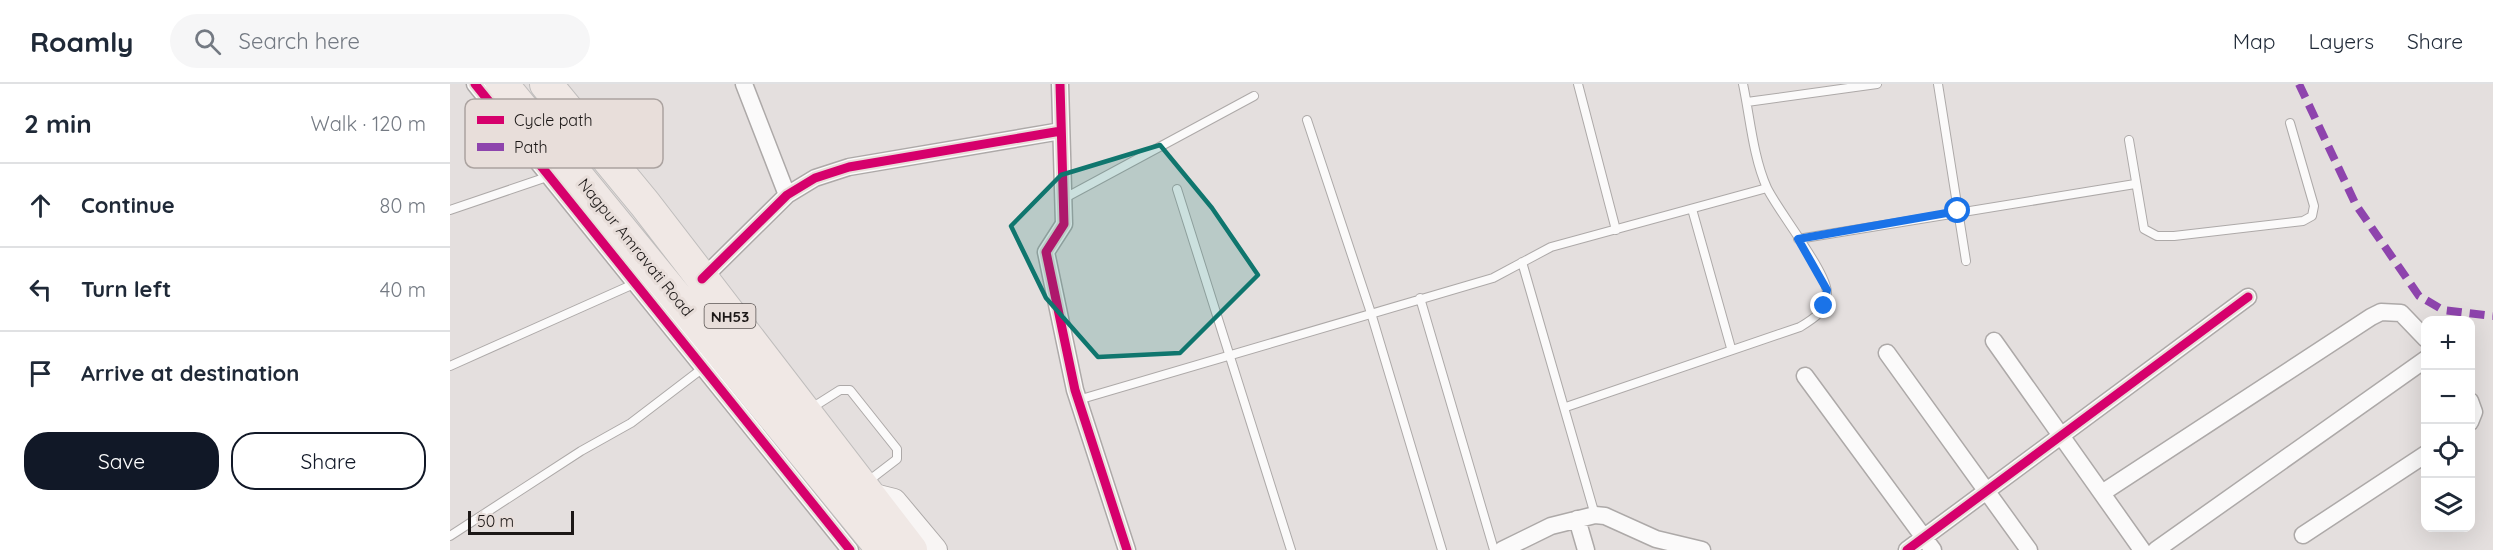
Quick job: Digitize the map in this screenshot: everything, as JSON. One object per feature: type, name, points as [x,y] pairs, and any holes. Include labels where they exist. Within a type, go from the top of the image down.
[{"type":"highway","name":"Nagpur Amravati Road","points":[[502,84],[514,99]]},
{"type":"highway","name":"Nagpur Amravati Road","points":[[546,84],[558,99]]},
{"type":"highway","name":"Nagpur Amravati Road","points":[[571,168],[883,550]]},
{"type":"highway","name":"Nagpur Amravati Road","points":[[615,168],[911,550]]},
{"type":"street","points":[[476,84],[488,99]]},
{"type":"street","points":[[744,84],[787,195]]},
{"type":"street","points":[[1060,84],[1064,224],[1046,252],[1078,400],[1127,550]]},
{"type":"street","points":[[702,279],[787,195],[815,177],[849,167],[1061,131]]},
{"type":"street","points":[[544,168],[850,550]]},
{"type":"street","points":[[1907,550],[1928,543],[1987,490],[2248,297]]},
{"type":"street","points":[[2102,493],[2381,312],[2401,313],[2421,334]]},
{"type":"street","points":[[1994,341],[2142,550]]},
{"type":"street","points":[[1887,353],[2030,550]]},
{"type":"street","points":[[2156,550],[2421,363]]},
{"type":"street","points":[[1805,376],[1928,543]]},
{"type":"street","points":[[2303,535],[2421,457]]},
{"type":"street","points":[[863,490],[894,501],[935,550]]},
{"type":"street","points":[[1502,550],[1551,526],[1595,515],[1605,516],[1656,539],[1702,550]]},
{"type":"street","points":[[1577,519],[1586,550]]},
{"type":"lane","points":[[1578,84],[1616,230]]},
{"type":"lane","points":[[1566,407],[1731,348],[1800,327],[1816,317],[1824,306],[1827,290],[1767,188],[1743,84]]},
{"type":"lane","points":[[1747,102],[1877,84]]},
{"type":"lane","points":[[1938,84],[1966,261]]},
{"type":"lane","points":[[1063,199],[1254,96]]},
{"type":"lane","points":[[1307,120],[1371,313],[1442,550]]},
{"type":"lane","points":[[2129,140],[2144,229],[2157,237],[2303,221],[2312,216],[2314,206],[2290,123]]},
{"type":"lane","points":[[450,210],[550,176]]},
{"type":"lane","points":[[1798,239],[1958,211],[2135,184]]},
{"type":"lane","points":[[1078,400],[1493,278],[1551,247],[1767,188]]},
{"type":"lane","points":[[1177,189],[1291,550]]},
{"type":"lane","points":[[1692,209],[1731,348]]},
{"type":"lane","points":[[1522,262],[1566,407],[1595,515]]},
{"type":"lane","points":[[450,366],[636,283]]},
{"type":"lane","points":[[1420,298],[1494,550]]},
{"type":"lane","points":[[450,536],[581,451],[631,423],[704,368]]},
{"type":"lane","points":[[804,413],[840,390],[850,390],[897,449],[897,459],[863,490]]},
{"type":"highlighted area","points":[[1160,145],[1212,208],[1258,275],[1180,353],[1098,357],[1046,298],[1011,226],[1061,175]]},
{"type":"marked path","points":[[2299,84],[2356,205],[2419,296],[2443,310],[2493,316]]},
{"type":"cycle path","points":[[475,84],[487,99]]},
{"type":"cycle path","points":[[1060,84],[1064,224],[1046,252],[1075,390],[1127,550]]},
{"type":"cycle path","points":[[702,279],[787,195],[815,178],[849,167],[1061,131]]},
{"type":"cycle path","points":[[543,168],[850,550]]},
{"type":"cycle path","points":[[1907,550],[2248,297]]},
{"type":"route","points":[[1824,306],[1827,290],[1798,239],[1958,211]]}]
